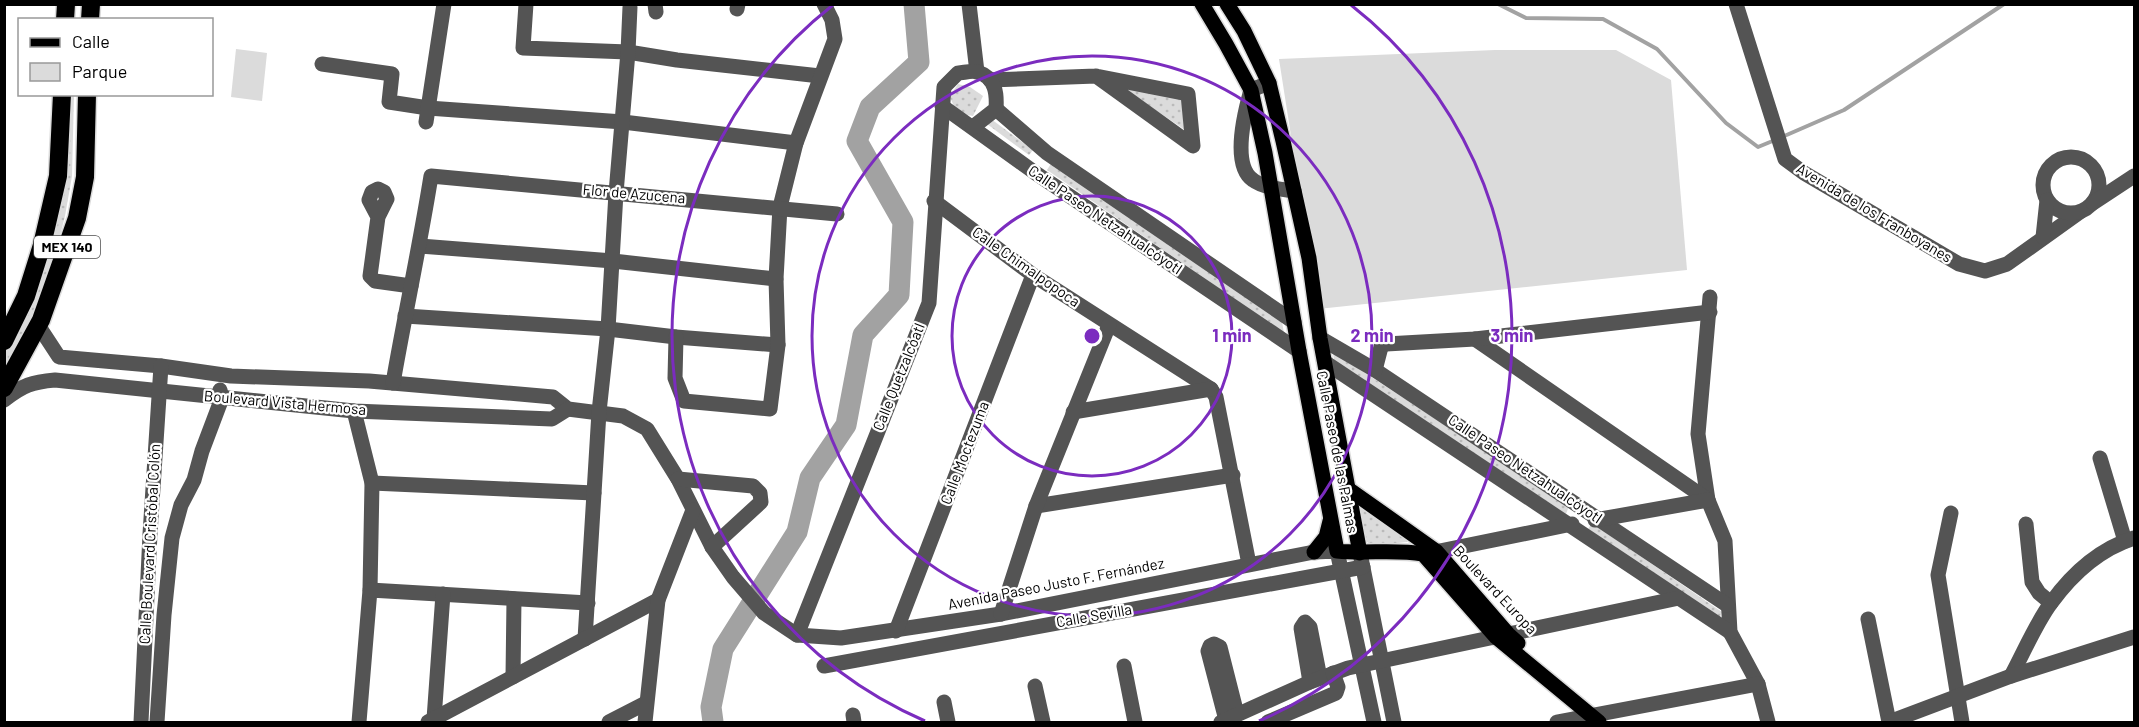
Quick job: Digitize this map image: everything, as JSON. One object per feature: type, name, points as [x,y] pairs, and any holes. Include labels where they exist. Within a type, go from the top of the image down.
[{"type":"highway","name":"MEX 140","points":[[4,341],[26,296],[42,245],[56,186],[62,96]]},
{"type":"highway","name":"MEX 140","points":[[4,388],[38,325],[77,218],[85,177],[87,96]]},
{"type":"main road","name":"Calle Paseo de las Palmas","points":[[1202,4],[1251,90],[1272,188],[1299,351],[1338,551]]},
{"type":"main road","name":"Calle Paseo de las Palmas","points":[[1227,4],[1244,31],[1269,83],[1309,258],[1320,338],[1362,560]]},
{"type":"main road","name":"Boulevard Europa","points":[[1347,488],[1430,553],[1502,636],[1601,719]]},
{"type":"main road","points":[[1314,552],[1326,537],[1331,518]]},
{"type":"main road","name":"Avenida Paseo Justo F. Fernández","points":[[1338,551],[1362,560]]},
{"type":"main road","points":[[1362,560],[1407,551],[1430,553]]},
{"type":"street","points":[[427,115],[444,4]]},
{"type":"street","points":[[526,4],[523,48],[628,52],[677,60],[820,76]]},
{"type":"street","points":[[676,337],[675,378],[684,401],[770,409],[778,345],[776,279],[780,207],[796,143],[835,39],[832,20],[824,4]]},
{"type":"street","points":[[969,4],[977,72]]},
{"type":"street","name":"Avenida de los Franboyanes","points":[[1736,4],[1785,159],[1804,173],[1959,264],[1985,271],[2007,264],[2080,212]]},
{"type":"street","points":[[585,639],[599,412],[608,329],[630,7]]},
{"type":"street","points":[[322,64],[392,74],[389,102],[427,115],[623,122],[796,143]]},
{"type":"street","points":[[977,72],[990,80],[997,94],[996,109],[973,127],[942,106],[944,87],[958,73],[977,72]]},
{"type":"street","points":[[990,80],[1096,76],[1188,94],[1193,146],[1096,76]]},
{"type":"street","points":[[1269,83],[1251,90],[1242,118],[1242,154],[1245,170],[1252,180],[1272,188],[1294,191]]},
{"type":"street","name":"Calle Quetzalcóatl","points":[[797,635],[929,303],[942,106]]},
{"type":"street","name":"Calle Paseo Netzahualcóyotl","points":[[996,109],[1047,153],[1294,322]]},
{"type":"street","name":"Calle Paseo Netzahualcóyotl","points":[[973,127],[1034,172],[1299,351]]},
{"type":"street","points":[[1034,172],[1047,153]]},
{"type":"street","points":[[2043,237],[2047,200],[2043,182],[2050,165],[2057,160],[2066,157],[2084,160],[2097,172],[2100,188],[2093,203]]},
{"type":"street","points":[[2097,172],[2130,178]]},
{"type":"street","name":"Flor de Azucena","points":[[420,246],[431,176],[837,214]]},
{"type":"street","points":[[2047,200],[2061,212],[2071,214],[2080,212],[2130,178]]},
{"type":"street","name":"Calle Chimalpopoca","points":[[934,201],[1033,274],[1211,389]]},
{"type":"street","points":[[378,216],[370,276],[375,281],[411,286]]},
{"type":"street","points":[[393,383],[420,246],[613,261],[776,279]]},
{"type":"street","name":"Calle Moctezuma","points":[[896,631],[1033,274]]},
{"type":"street","points":[[1375,370],[1381,347],[1386,344],[1475,339],[1710,304],[1698,434],[1708,500],[1725,541],[1730,632],[1758,684],[1768,723]]},
{"type":"street","points":[[405,316],[608,329],[778,345]]},
{"type":"street","name":"Boulevard Vista Hermosa","points":[[38,325],[59,357],[161,366],[216,374],[393,383],[553,397],[568,409],[623,416],[647,429],[678,479],[693,510]]},
{"type":"street","points":[[1001,614],[1036,506],[1109,325]]},
{"type":"street","name":"Calle Paseo Netzahualcóyotl","points":[[1320,338],[1375,370],[1727,604]]},
{"type":"street","points":[[1475,339],[1708,500]]},
{"type":"street","name":"Calle Paseo Netzahualcóyotl","points":[[1326,363],[1730,632]]},
{"type":"street","name":"Calle Boulevard Cristóbal Colón","points":[[141,723],[161,366]]},
{"type":"street","points":[[216,374],[222,398]]},
{"type":"street","name":"Boulevard Vista Hermosa","points":[[4,400],[26,385],[55,380],[354,411],[552,419],[568,409]]},
{"type":"street","points":[[1073,412],[1211,389],[1216,397],[1233,475],[1249,564]]},
{"type":"street","name":"Calle Boulevard Cristóbal Colón","points":[[157,723],[172,538],[181,505],[194,480],[202,451],[222,398]]},
{"type":"street","points":[[354,411],[372,483],[370,590],[360,723]]},
{"type":"street","points":[[2011,676],[2050,603],[2088,562],[2130,540],[2100,458]]},
{"type":"street","points":[[1036,506],[1233,475]]},
{"type":"street","points":[[678,479],[753,486],[760,493],[761,502],[712,547]]},
{"type":"street","points":[[372,483],[594,493]]},
{"type":"street","points":[[1430,553],[1568,524],[1708,500]]},
{"type":"street","points":[[645,723],[658,600],[693,510]]},
{"type":"street","name":"Avenida Paseo Justo F. Fernández","points":[[693,510],[712,547],[733,577],[764,613],[797,635],[841,638],[1001,614],[1249,564],[1314,552],[1338,551]]},
{"type":"street","points":[[1951,513],[1938,575],[1962,723]]},
{"type":"street","points":[[2026,524],[2032,582],[2039,593],[2050,603]]},
{"type":"street","name":"Calle Paseo de las Palmas","points":[[1338,551],[1374,723]]},
{"type":"street","name":"Calle Sevilla","points":[[825,666],[1341,571],[1362,560]]},
{"type":"street","name":"Calle Paseo de las Palmas","points":[[1362,560],[1394,723]]},
{"type":"street","points":[[370,590],[588,603]]},
{"type":"street","points":[[431,721],[443,594]]},
{"type":"street","points":[[1228,719],[1321,678],[1362,664],[1679,598]]},
{"type":"street","points":[[513,677],[514,599]]},
{"type":"street","points":[[431,721],[658,600]]},
{"type":"street","points":[[1868,619],[1889,722],[2011,676],[2134,638]]},
{"type":"street","points":[[841,638],[851,661]]},
{"type":"street","points":[[1124,666],[1135,723]]},
{"type":"street","points":[[1268,723],[1336,693],[1338,687],[1321,678]]},
{"type":"street","points":[[1557,723],[1601,719],[1758,684]]},
{"type":"street","points":[[1035,686],[1043,723]]},
{"type":"street","points":[[944,702],[948,723]]},
{"type":"street","points":[[609,723],[646,703]]},
{"type":"green space","points":[[236,49],[267,53],[262,101],[231,97]]},
{"type":"green space","points":[[1495,50],[1616,50],[1671,80],[1687,270],[1318,309],[1279,59]]},
{"type":"green space","points":[[958,84],[970,87],[983,96],[973,116],[964,114],[953,105],[950,96]]},
{"type":"green space","points":[[1120,86],[1186,100],[1188,132]]},
{"type":"green space","points":[[65,96],[74,96],[72,176],[65,216],[39,319],[5,381],[4,348],[28,298]]},
{"type":"green space","points":[[991,119],[1033,150],[1029,155],[987,124]]},
{"type":"green space","points":[[1052,162],[1282,322],[1284,333],[1047,170]]},
{"type":"green space","points":[[1333,352],[1569,506],[1566,514],[1334,361]]},
{"type":"green space","points":[[1362,502],[1407,534],[1407,542],[1372,546],[1366,541],[1358,507]]},
{"type":"green space","points":[[1592,523],[1722,612],[1719,619],[1588,529]]},
{"type":"waterway","points":[[713,722],[711,707],[723,649],[797,532],[810,478],[846,425],[863,335],[899,295],[903,222],[857,141],[870,107],[919,62],[914,4]]},
{"type":"waterway","points":[[1498,4],[1526,18],[1603,19],[1657,49],[1726,123],[1758,147],[1775,140]]},
{"type":"waterway","points":[[1782,137],[1844,110],[2004,4]]}]
